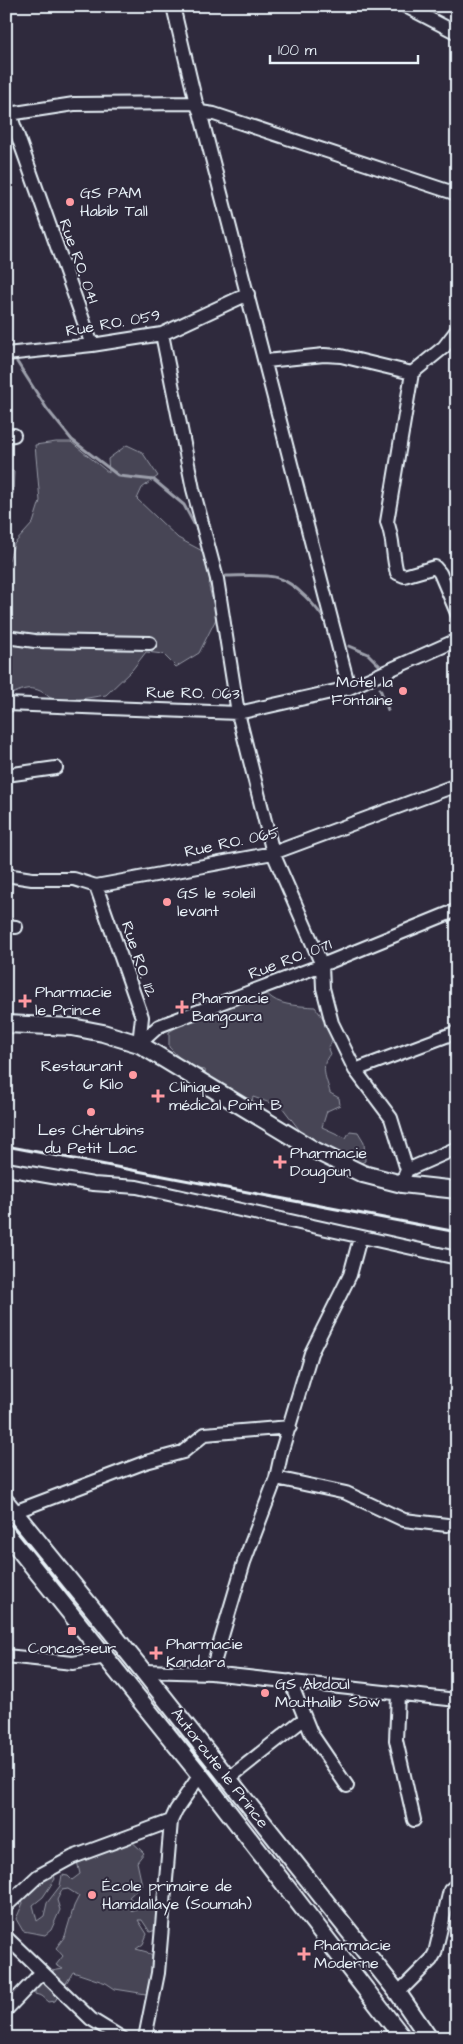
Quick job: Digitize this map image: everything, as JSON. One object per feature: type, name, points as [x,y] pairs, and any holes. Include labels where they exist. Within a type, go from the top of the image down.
[{"type":"main road","points":[[6,1024],[72,1027],[103,1033],[139,1044],[314,1150],[363,1174],[404,1177],[457,1190]]},
{"type":"main road","points":[[6,1534],[14,1512]]},
{"type":"main road","name":"Autoroute le Prince","points":[[14,1512],[143,1671],[398,1993],[429,2038]]},
{"type":"main road","name":"Autoroute le Prince","points":[[6,1534],[200,1775],[403,2038]]},
{"type":"street","points":[[173,6],[266,360],[349,688]]},
{"type":"street","points":[[405,6],[457,33]]},
{"type":"street","points":[[7,109],[74,104],[198,107],[457,194]]},
{"type":"street","name":"Rue RO. 041","points":[[7,109],[92,345]]},
{"type":"street","name":"Rue RO. 059","points":[[6,354],[92,345],[162,334],[248,294]]},
{"type":"street","points":[[457,330],[444,347],[412,374],[387,522],[392,539],[393,561],[396,573],[404,576],[435,567],[440,573],[457,613]]},
{"type":"street","points":[[162,334],[193,489],[217,579],[238,712],[273,852],[322,965],[323,988],[332,1023],[355,1070],[391,1118],[404,1177],[457,1148]]},
{"type":"street","points":[[266,360],[324,355],[341,356],[412,374]]},
{"type":"street","points":[[6,637],[35,641],[150,643]]},
{"type":"street","name":"Rue RO. 063","points":[[6,704],[238,712],[349,688],[457,640]]},
{"type":"street","points":[[6,775],[56,768]]},
{"type":"street","name":"Rue RO. 065","points":[[6,875],[32,879],[74,880],[96,886],[273,852],[457,784]]},
{"type":"street","name":"Rue RO. 112","points":[[96,886],[142,1017],[139,1044]]},
{"type":"street","name":"Rue RO. 071","points":[[139,1044],[160,1026],[322,965],[457,910]]},
{"type":"street","points":[[355,1070],[457,1032]]},
{"type":"street","points":[[6,1169],[93,1184],[137,1188],[457,1258]]},
{"type":"street","points":[[212,1672],[244,1562],[276,1478],[282,1450],[311,1353],[350,1275],[360,1238]]},
{"type":"street","points":[[14,1512],[146,1462],[183,1452],[205,1434],[290,1427]]},
{"type":"street","points":[[276,1478],[346,1493],[404,1520],[447,1525]]},
{"type":"street","points":[[6,1656],[73,1663],[106,1657]]},
{"type":"street","points":[[143,1671],[212,1672],[457,1700]]},
{"type":"street","points":[[290,1682],[311,1733],[347,1786]]},
{"type":"street","points":[[398,1694],[396,1740],[414,1820]]},
{"type":"street","points":[[228,1779],[305,1718]]},
{"type":"street","points":[[145,2038],[158,1973],[171,1821],[176,1810],[200,1775]]},
{"type":"street","points":[[6,1906],[38,1876],[73,1857],[171,1821]]},
{"type":"street","points":[[398,1993],[435,1954],[450,1890],[457,1884]]},
{"type":"street","points":[[6,1938],[91,2019],[122,2038]]},
{"type":"street","points":[[6,2010],[42,1972]]},
{"type":"shaded area","points":[[71,442],[109,473],[108,459],[127,445],[142,452],[158,476],[142,488],[137,499],[178,538],[208,554],[209,587],[217,617],[199,653],[176,667],[163,654],[146,652],[132,670],[106,695],[56,703],[43,693],[33,689],[21,690],[6,697],[6,562],[9,560],[14,544],[33,523],[40,501],[35,445]]},
{"type":"shaded area","points":[[255,988],[282,1003],[315,1007],[325,1021],[333,1039],[328,1049],[330,1054],[324,1068],[330,1093],[339,1098],[340,1105],[327,1111],[322,1127],[346,1138],[350,1131],[358,1132],[364,1142],[365,1161],[356,1166],[301,1137],[301,1132],[282,1107],[253,1097],[252,1101],[233,1094],[206,1076],[205,1070],[189,1068],[169,1047],[169,1032],[188,1020]]},
{"type":"shaded area","name":"École primaire de Hamdallaye (Soumah)","points":[[125,1835],[144,1853],[137,1862],[142,1885],[129,1897],[135,1902],[131,1911],[142,1907],[153,1899],[159,1907],[159,1929],[150,1932],[142,1920],[138,1920],[147,1934],[143,1944],[136,1949],[147,1952],[155,1959],[152,1986],[146,1994],[115,1989],[106,1983],[73,1972],[55,2001],[49,2002],[42,1996],[35,1994],[35,1986],[52,1971],[63,1969],[56,1965],[63,1956],[56,1948],[65,1936],[79,1896],[68,1889],[62,1890],[57,1900],[60,1910],[51,1930],[45,1935],[23,1931],[16,1919],[23,1903],[21,1897],[53,1871],[55,1879],[43,1897],[33,1905],[37,1921],[44,1916],[47,1903],[60,1886],[62,1875],[68,1876],[72,1880],[80,1874],[77,1861],[100,1849],[110,1850],[116,1838]]},
{"type":"water","points":[[6,471],[14,471],[13,494],[6,493]]},
{"type":"waterway","points":[[17,362],[47,409],[72,440],[119,476],[154,480],[184,505],[199,533]]},
{"type":"waterway","points":[[226,576],[267,576],[285,581],[305,596],[326,622]]},
{"type":"waterway","points":[[349,646],[368,654],[381,667]]},
{"type":"waterway","points":[[380,689],[388,710]]},
{"type":"railway","points":[[6,1146],[457,1232]]},
{"type":"place","name":"GS PAM Habib Tall","points":[[70,202]]},
{"type":"place","name":"Motel la Fontaine","points":[[403,691]]},
{"type":"place","name":"GS le soleil levant","points":[[167,902]]},
{"type":"place","name":"Pharmacie le Prince","points":[[25,1001]]},
{"type":"place","name":"Pharmacie Bangoura","points":[[182,1007]]},
{"type":"place","name":"Restaurant 6 Kilo","points":[[133,1075]]},
{"type":"place","name":"Clinique médical Point B","points":[[158,1096]]},
{"type":"place","name":"Les Chérubins du Petit Lac","points":[[91,1112]]},
{"type":"place","name":"Pharmacie Dougoun","points":[[280,1162]]},
{"type":"place","name":"Concasseur","points":[[72,1631]]},
{"type":"place","name":"Pharmacie Kandara","points":[[156,1653]]},
{"type":"place","name":"GS Abdoul Mouthalib Sow","points":[[265,1693]]},
{"type":"place","name":"École primaire de Hamdallaye (Soumah)","points":[[92,1895]]},
{"type":"place","name":"Pharmacie Moderne","points":[[304,1954]]}]
